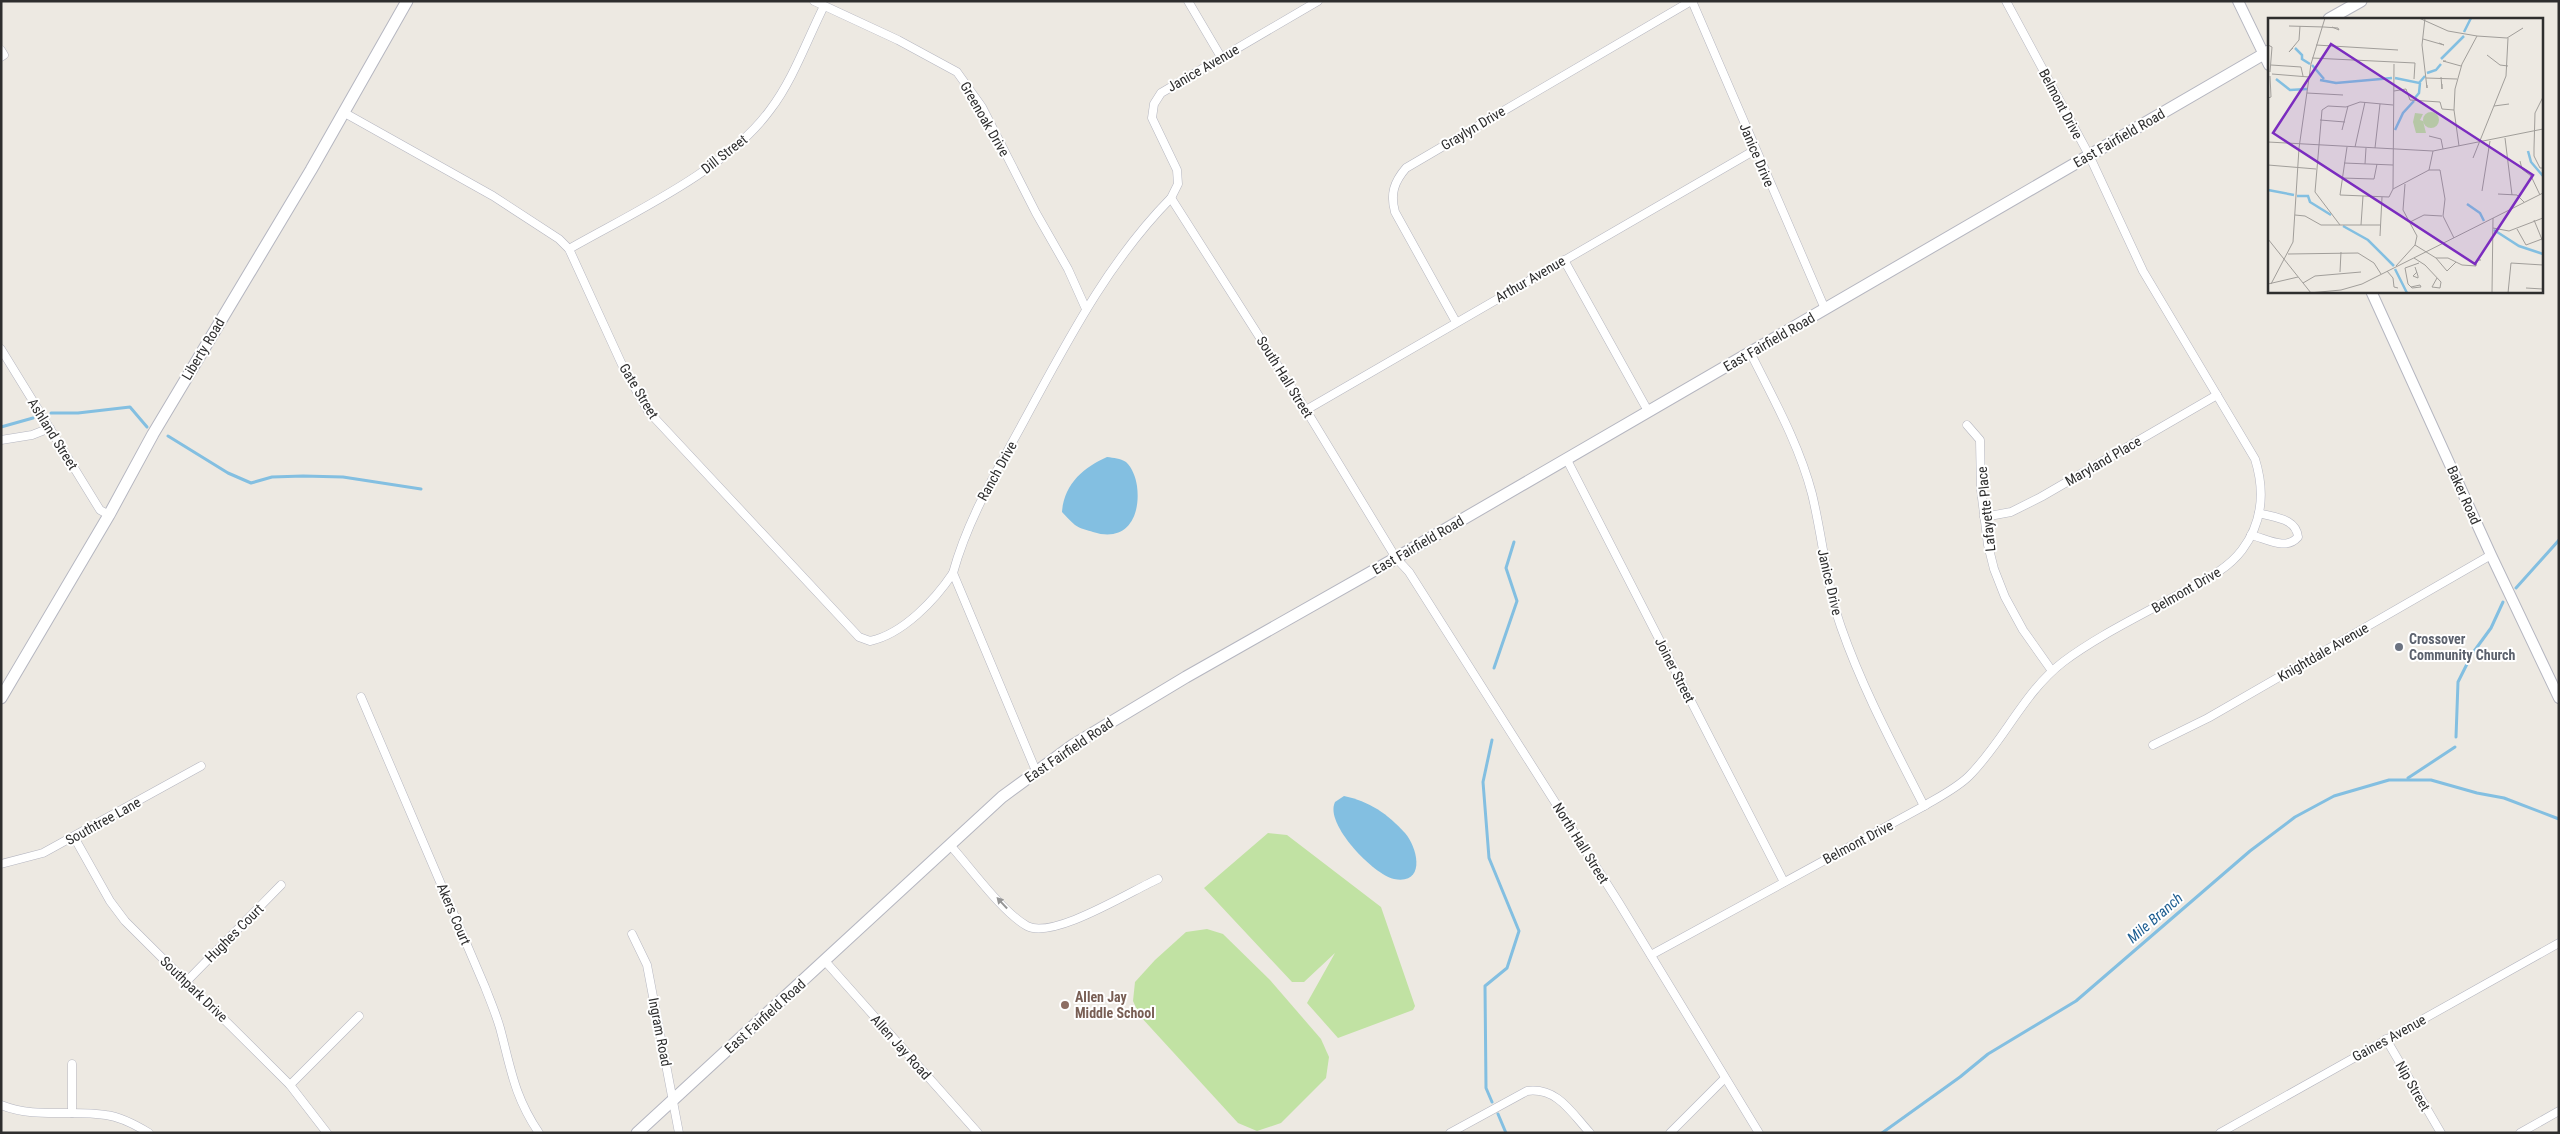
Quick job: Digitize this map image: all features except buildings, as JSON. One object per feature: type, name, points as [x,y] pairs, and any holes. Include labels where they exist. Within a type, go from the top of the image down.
[{"type":"main road","name":"Liberty Road","points":[[1,698],[109,515],[153,434],[407,1]]},
{"type":"main road","points":[[2331,18],[2361,1]]},
{"type":"main road","name":"East Fairfield Road","points":[[637,1133],[1002,797],[1036,771],[1098,729],[2266,53]]},
{"type":"street","name":"Greenoak Drive","points":[[814,1],[898,40],[957,72],[982,107],[1036,213],[1068,269],[1086,309]]},
{"type":"street","points":[[1188,1],[1221,57]]},
{"type":"street","name":"Janice Avenue","points":[[1171,198],[1178,184],[1178,170],[1152,118],[1154,104],[1161,93],[1318,1]]},
{"type":"street","name":"Janice Drive","points":[[1692,1],[1825,309]]},
{"type":"street","name":"Graylyn Drive","points":[[1456,322],[1395,212],[1392,193],[1399,176],[1406,168],[1692,1]]},
{"type":"street","name":"Belmont Drive","points":[[1651,955],[1924,806],[1967,778],[1989,753],[2029,696],[2052,672],[2091,644],[2212,576],[2232,562],[2251,535],[2259,513],[2262,489],[2255,459],[2143,271],[2089,155],[2006,1]]},
{"type":"street","points":[[2238,1],[2266,53]]},
{"type":"street","name":"Dill Street","points":[[569,250],[692,178],[739,145],[772,109],[824,6]]},
{"type":"street","points":[[1,50],[4,55],[1,56]]},
{"type":"street","name":"Gate Street","points":[[343,112],[493,196],[559,239],[569,250],[624,369],[648,410],[859,637],[870,641],[893,632],[934,598],[953,573]]},
{"type":"street","name":"Arthur Avenue","points":[[1306,410],[1755,150]]},
{"type":"street","name":"Ranch Drive","points":[[953,573],[959,551],[978,505],[1066,341],[1110,270],[1171,198]]},
{"type":"street","name":"South Hall Street","points":[[1171,198],[1306,410],[1396,558]]},
{"type":"street","points":[[1564,260],[1648,411]]},
{"type":"street","name":"Baker Road","points":[[2371,292],[2491,555],[2559,698]]},
{"type":"street","name":"Ashland Street","points":[[1,349],[100,510],[109,515]]},
{"type":"street","name":"Janice Drive","points":[[1750,352],[1802,463],[1812,495],[1827,576],[1841,626],[1858,671],[1876,715],[1924,806]]},
{"type":"street","name":"Maryland Place","points":[[1984,517],[2011,512],[2041,497],[2217,395]]},
{"type":"street","name":"Lafayette Place","points":[[1967,425],[1980,440],[1984,517],[1988,545],[2005,597],[2023,630],[2052,672]]},
{"type":"street","points":[[1,440],[32,435],[50,428]]},
{"type":"street","name":"Joiner Street","points":[[1566,458],[1784,882]]},
{"type":"street","points":[[2251,535],[2284,545],[2294,542],[2298,537],[2297,529],[2291,522],[2259,513]]},
{"type":"street","name":"Knightdale Avenue","points":[[2153,745],[2208,718],[2491,555]]},
{"type":"street","name":"North Hall Street","points":[[1396,558],[1409,572],[1651,955],[1724,1079],[1759,1133]]},
{"type":"street","points":[[953,573],[1036,771]]},
{"type":"street","name":"Akers Court","points":[[362,697],[485,987],[500,1026],[513,1084],[526,1113],[539,1133]]},
{"type":"street","name":"Southtree Lane","points":[[1,864],[43,854],[202,766]]},
{"type":"street","name":"Southpark Drive","points":[[74,837],[110,901],[125,921],[290,1084],[327,1133]]},
{"type":"street","points":[[950,845],[1015,917],[1028,927],[1053,928],[1108,905],[1158,879]]},
{"type":"street","name":"Hughes Court","points":[[186,982],[282,885]]},
{"type":"street","name":"Ingram Road","points":[[632,934],[647,965],[680,1133]]},
{"type":"street","name":"Gaines Avenue","points":[[2220,1133],[2559,943]]},
{"type":"street","name":"Allen Jay Road","points":[[824,961],[978,1133]]},
{"type":"street","points":[[290,1084],[359,1016]]},
{"type":"street","name":"Nip Street","points":[[2386,1039],[2441,1133]]},
{"type":"street","points":[[72,1064],[72,1113]]},
{"type":"street","points":[[1670,1133],[1724,1079]]},
{"type":"street","points":[[1450,1133],[1527,1091],[1540,1089],[1556,1097],[1590,1133]]},
{"type":"street","points":[[1,1105],[30,1114],[107,1114],[136,1125],[149,1133]]},
{"type":"street","points":[[2520,1133],[2559,1111]]},
{"type":"green space","points":[[1268,833],[1287,835],[1381,907],[1415,1006],[1413,1010],[1338,1038],[1307,1003],[1335,953],[1304,982],[1292,982],[1204,888]]},
{"type":"green space","points":[[1207,929],[1223,934],[1270,980],[1321,1039],[1329,1057],[1326,1078],[1281,1123],[1257,1131],[1238,1123],[1140,1016],[1133,1001],[1135,982],[1155,960],[1186,932]]},
{"type":"water","points":[[1107,457],[1117,458],[1126,462],[1132,470],[1137,486],[1138,497],[1134,517],[1123,530],[1115,534],[1093,532],[1077,526],[1062,512],[1071,485],[1083,471]]},
{"type":"water","points":[[1344,796],[1362,801],[1378,809],[1405,833],[1416,856],[1415,871],[1411,876],[1404,879],[1394,879],[1385,875],[1364,859],[1353,847],[1337,823],[1334,811],[1335,802]]},
{"type":"waterway","points":[[51,413],[78,413],[130,407],[147,427]]},
{"type":"waterway","points":[[1,427],[33,418]]},
{"type":"waterway","points":[[168,436],[228,473],[251,483],[272,477],[343,477],[421,489]]},
{"type":"waterway","name":"Mile Branch","points":[[2516,588],[2559,540]]},
{"type":"waterway","points":[[1494,668],[1517,601],[1506,568],[1514,542]]},
{"type":"waterway","name":"Mile Branch","points":[[2456,737],[2458,682],[2472,654],[2491,628],[2503,602]]},
{"type":"waterway","points":[[1492,740],[1483,782],[1489,858],[1519,931],[1507,968],[1485,986],[1486,1088],[1492,1102]]},
{"type":"waterway","name":"Mile Branch","points":[[2408,778],[2455,747]]},
{"type":"waterway","name":"Mile Branch","points":[[1882,1133],[1960,1077],[1988,1054],[2076,1001],[2250,851],[2295,817],[2334,796],[2389,780],[2431,780],[2477,793],[2504,798],[2559,819]]},
{"type":"waterway","points":[[1498,1114],[1506,1133]]},
{"type":"place","name":"Crossover Community Church","points":[[2399,647]]},
{"type":"place","name":"Allen Jay Middle School","points":[[1065,1005]]}]
